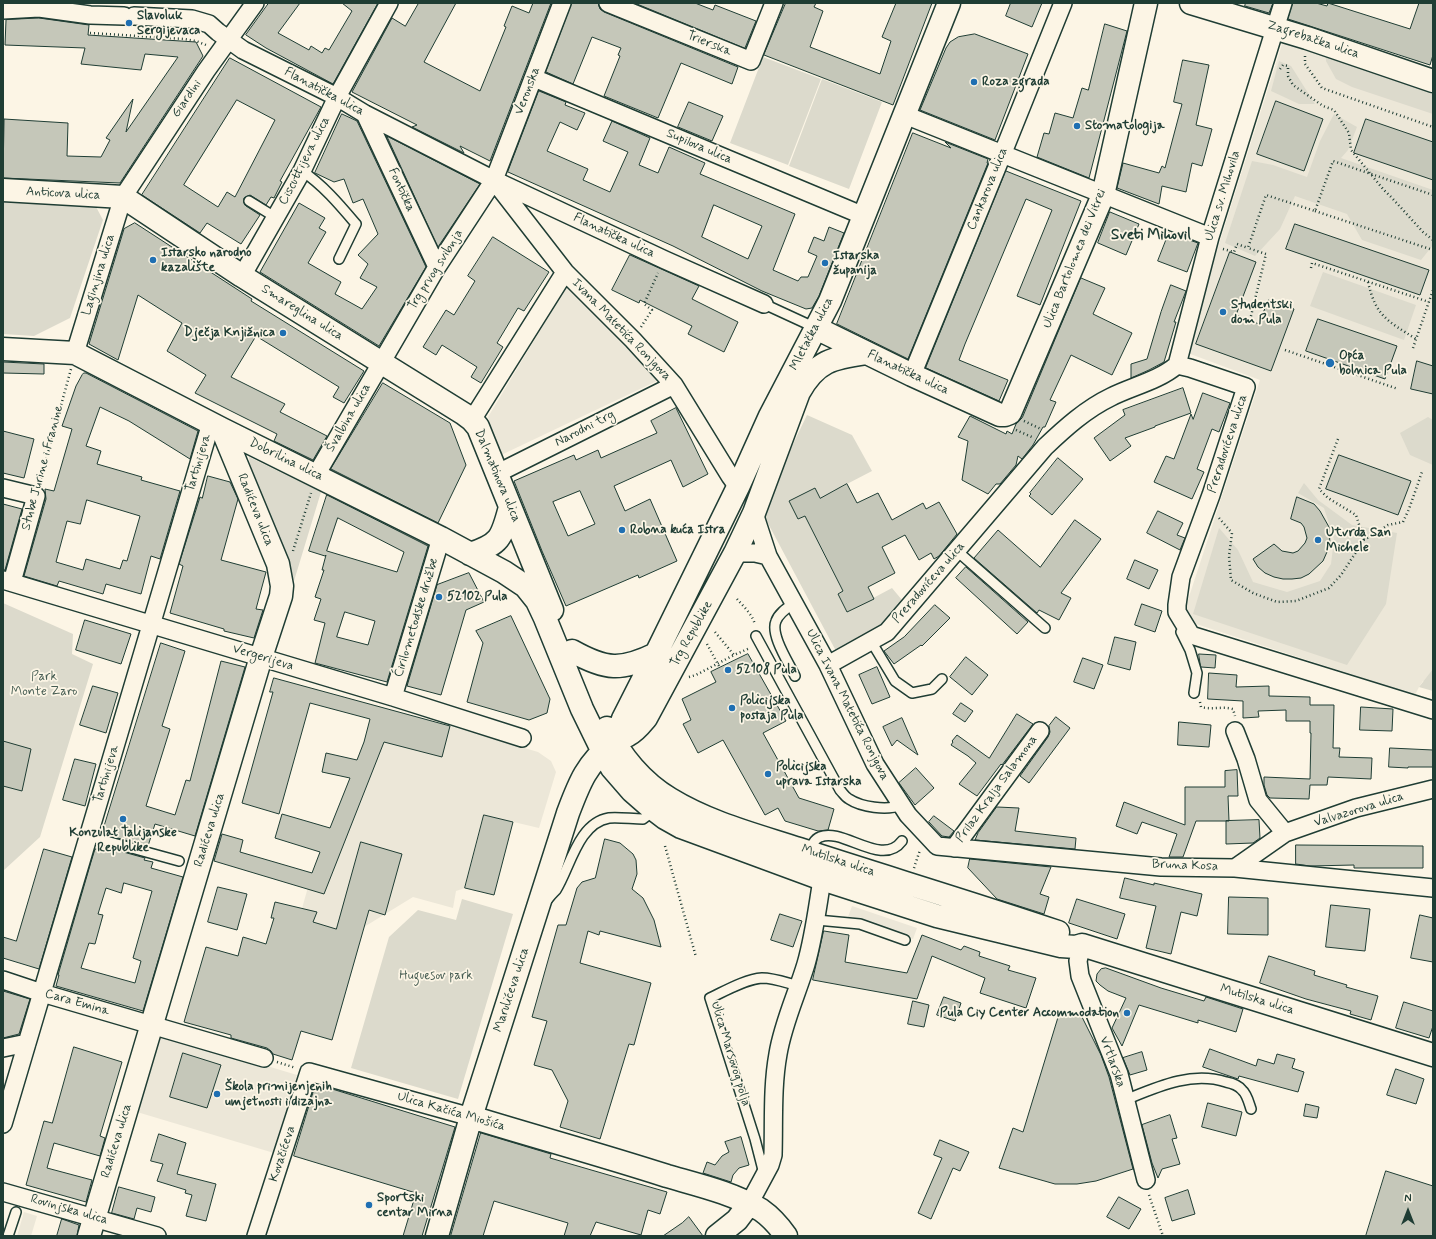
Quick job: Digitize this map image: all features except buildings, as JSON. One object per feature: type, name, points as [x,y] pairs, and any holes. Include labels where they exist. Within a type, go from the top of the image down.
[{"type":"main road","name":"Mletačka ulica","points":[[719,526],[770,416],[830,301],[949,3]]},
{"type":"main road","name":"Ulica Bartolomea dei Vitrei","points":[[1014,421],[1013,409],[1103,195],[1146,3]]},
{"type":"main road","name":"Zagrebačka ulica","points":[[1192,3],[1307,38],[1433,81]]},
{"type":"main road","name":"Anticova ulica","points":[[3,190],[123,197]]},
{"type":"main road","name":"Smareglina ulica","points":[[123,197],[242,276],[381,362]]},
{"type":"main road","name":"Flanatička ulica","points":[[816,328],[912,375],[1014,421]]},
{"type":"main road","name":"Dobrilina ulica","points":[[3,349],[75,353],[441,538],[504,572],[525,586],[549,615]]},
{"type":"main road","name":"Mletačka ulica","points":[[754,513],[800,392],[806,381],[812,373],[829,362],[841,357],[867,353]]},
{"type":"main road","name":"Dalmatinova ulica","points":[[381,362],[472,420],[478,427],[510,507],[549,615]]},
{"type":"main road","name":"Radićeva ulica","points":[[92,1227],[261,657],[281,596],[282,586],[280,572],[217,426]]},
{"type":"main road","points":[[470,554],[491,546],[498,540],[510,507]]},
{"type":"main road","name":"Trg Republike","points":[[608,747],[638,728],[646,718],[736,553],[754,513]]},
{"type":"main road","name":"Trg Republike","points":[[608,747],[719,526]]},
{"type":"main road","points":[[549,615],[572,651],[621,780],[648,805]]},
{"type":"main road","points":[[549,615],[582,709],[608,747]]},
{"type":"main road","points":[[572,651],[600,665],[614,666],[629,665],[656,654]]},
{"type":"main road","name":"Mutilska ulica","points":[[608,747],[626,759],[644,778],[668,798],[689,810],[712,820],[1076,937],[1082,945],[1433,1055]]},
{"type":"main road","name":"Marulićeva ulica","points":[[437,1236],[471,1117],[568,813],[582,778],[590,765],[608,747]]},
{"type":"main road","name":"Mutilska ulica","points":[[648,805],[681,827],[822,879],[960,922],[1061,946],[1076,947],[1082,945]]},
{"type":"main road","name":"Ulica Kačića Miošića","points":[[471,1117],[624,1162],[726,1195],[748,1204]]},
{"type":"main road","points":[[717,1236],[737,1220],[748,1204],[771,1218],[786,1236]]},
{"type":"street","name":"Giardini","points":[[123,197],[223,46],[255,3]]},
{"type":"street","name":"Ciscuttijeva ulica","points":[[242,276],[302,171],[337,97],[389,3]]},
{"type":"street","name":"Veronska","points":[[494,180],[562,3]]},
{"type":"street","name":"Trierska","points":[[608,3],[751,61],[774,3]]},
{"type":"street","name":"Cankarova ulica","points":[[912,375],[1063,3]]},
{"type":"street","name":"Ulica sv. Mihovila","points":[[1177,365],[1210,237],[1283,3]]},
{"type":"street","name":"Flanatička ulica","points":[[3,10],[39,8],[90,15],[192,19],[209,24],[223,46],[243,50],[337,97],[366,114],[494,180],[665,260],[764,304]]},
{"type":"street","name":"Supilova ulica","points":[[534,78],[864,216]]},
{"type":"street","name":"Fontička","points":[[366,114],[437,267]]},
{"type":"street","points":[[905,115],[1210,237]]},
{"type":"street","name":"Trg prvog svibnja","points":[[381,362],[437,267],[494,180]]},
{"type":"street","name":"Ivana Matetića Ronjgova","points":[[494,180],[566,272],[633,340],[674,385],[730,476],[738,486]]},
{"type":"street","name":"Laginjina ulica","points":[[75,353],[123,197]]},
{"type":"street","points":[[472,420],[566,272]]},
{"type":"street","name":"Švalbina ulica","points":[[316,475],[381,362]]},
{"type":"street","name":"Preradovićeva ulica","points":[[828,665],[887,632],[1040,452],[1052,440],[1090,408],[1112,396],[1166,373],[1177,365],[1246,387],[1212,495],[1181,577],[1177,612],[1191,635],[1433,710]]},
{"type":"street","name":"Narodni trg","points":[[496,474],[674,385]]},
{"type":"street","name":"Tartinijeva","points":[[3,1124],[151,624],[217,426]]},
{"type":"street","points":[[3,488],[36,496]]},
{"type":"street","name":"Stube Jurine i Franine","points":[[7,581],[36,496]]},
{"type":"street","points":[[754,513],[768,556]]},
{"type":"street","name":"Ćirilometodske družbe","points":[[393,697],[441,538]]},
{"type":"street","points":[[736,553],[755,553],[768,556]]},
{"type":"street","name":"Ulica Ivana Matetića Ronjgova","points":[[768,556],[828,665],[875,764],[901,805],[924,834],[936,846]]},
{"type":"street","name":"Vergerijeva","points":[[7,581],[393,697],[522,738]]},
{"type":"street","points":[[1235,730],[1246,759],[1258,800],[1285,833]]},
{"type":"street","name":"Prilaz Kralja Salamona","points":[[954,848],[1040,731]]},
{"type":"street","name":"Valvazorova ulica","points":[[1235,868],[1285,833],[1356,808],[1433,789]]},
{"type":"street","name":"Bruna Kosa","points":[[936,846],[1161,867],[1235,868],[1433,888]]},
{"type":"street","points":[[748,1204],[770,1165],[772,1155],[777,1056],[781,1037],[812,944],[817,920],[822,879],[818,855]]},
{"type":"street","name":"Vrtlarska","points":[[1082,945],[1078,961],[1080,976],[1118,1074],[1146,1180]]},
{"type":"street","name":"Cara Emina","points":[[3,980],[152,1025]]},
{"type":"street","points":[[152,1025],[264,1058]]},
{"type":"street","points":[[3,1048],[27,1043]]},
{"type":"street","name":"Ulica Kačića Miošića","points":[[309,1072],[471,1117]]},
{"type":"street","name":"Kovačićeva","points":[[256,1236],[309,1072]]},
{"type":"street","name":"Rovinjska ulica","points":[[3,1192],[92,1227],[158,1236]]},
{"type":"lane","points":[[302,171],[313,178],[330,193],[356,224],[339,259]]},
{"type":"lane","points":[[249,201],[275,217]]},
{"type":"lane","name":"Flanatička ulica","points":[[764,304],[816,328]]},
{"type":"lane","points":[[957,551],[1045,628]]},
{"type":"lane","points":[[1178,594],[1172,610],[1172,617],[1187,642],[1195,666],[1197,674],[1194,693]]},
{"type":"lane","points":[[794,603],[778,617],[775,622],[775,630],[776,638],[795,676]]},
{"type":"lane","points":[[756,636],[840,790],[847,799],[877,808],[894,808],[901,805]]},
{"type":"lane","points":[[871,641],[895,681],[912,693],[932,689],[942,679]]},
{"type":"lane","points":[[536,913],[556,890],[581,838],[590,828],[608,818],[642,819],[647,816],[648,805]]},
{"type":"lane","points":[[88,836],[179,862]]},
{"type":"lane","points":[[818,855],[816,840],[825,836],[877,850],[889,851],[899,845],[902,841]]},
{"type":"lane","points":[[817,920],[860,924],[905,940]]},
{"type":"lane","name":"Ulica Marsovog polja","points":[[764,1176],[755,1139],[710,998],[753,980],[764,978],[799,986]]},
{"type":"lane","points":[[1125,1100],[1164,1085],[1197,1078],[1218,1079],[1232,1084],[1242,1090],[1252,1109]]},
{"type":"lane","points":[[8,1236],[16,1212]]},
{"type":"path","points":[[90,33],[184,39],[196,41],[209,46],[223,46]]},
{"type":"path","points":[[1307,38],[1305,64],[1322,88],[1433,127]]},
{"type":"path","points":[[1278,72],[1283,65],[1288,66],[1288,76],[1293,84],[1323,106],[1334,110],[1349,133],[1352,150],[1383,189],[1423,232],[1433,240]]},
{"type":"path","points":[[1315,212],[1333,161],[1433,195]]},
{"type":"path","points":[[1248,248],[1266,195],[1433,250]]},
{"type":"path","points":[[1234,252],[1236,244],[1266,254],[1250,320]]},
{"type":"path","points":[[633,340],[652,310],[644,304],[665,260]]},
{"type":"path","points":[[1311,268],[1312,263],[1429,302]]},
{"type":"path","points":[[1368,282],[1371,295],[1381,314],[1390,323],[1416,339]]},
{"type":"path","points":[[1413,348],[1433,290]]},
{"type":"path","points":[[1285,350],[1398,389]]},
{"type":"path","name":"Stube Jurine i Franine","points":[[36,496],[75,353]]},
{"type":"path","points":[[1014,421],[1041,428]]},
{"type":"path","points":[[1014,421],[1037,439]]},
{"type":"path","points":[[1338,439],[1319,490],[1328,498],[1356,515],[1364,540]]},
{"type":"path","points":[[1216,514],[1232,533],[1229,556],[1230,580],[1253,593],[1276,602],[1296,601],[1329,588],[1341,574],[1364,540],[1388,525],[1403,522],[1422,472]]},
{"type":"path","points":[[291,557],[308,499]]},
{"type":"path","points":[[737,599],[755,622]]},
{"type":"path","points":[[715,632],[734,655]]},
{"type":"path","points":[[707,644],[720,668]]},
{"type":"path","points":[[687,678],[748,649]]},
{"type":"path","points":[[1194,693],[1201,707],[1227,707],[1233,709],[1235,714],[1235,730]]},
{"type":"path","points":[[913,872],[924,834]]},
{"type":"path","points":[[666,846],[696,957]]},
{"type":"path","points":[[264,1058],[309,1072]]},
{"type":"path","points":[[1146,1180],[1148,1192],[1162,1236]]},
{"type":"shaded area","name":"Opća bolnica Pula","points":[[1284,38],[1433,87],[1433,684],[1423,681],[1415,695],[1190,622],[1184,612],[1260,380],[1185,352]]},
{"type":"shaded area","points":[[568,284],[661,379],[499,456],[488,417]]},
{"type":"shaded area","points":[[374,705],[538,752],[551,761],[556,772],[539,828],[484,815],[465,888],[456,891],[453,908],[413,897],[364,927],[332,1040],[299,919],[312,873],[364,741]]},
{"type":"shaded area","points":[[852,906],[917,928],[913,939],[848,917]]},
{"type":"shaded area","name":"Škola primijenjenih umjetnosti i dizajna","points":[[161,1034],[297,1075],[274,1153],[137,1112]]},
{"type":"shaded area","points":[[24,1212],[37,1216],[31,1236],[17,1236]]},
{"type":"green space","points":[[1326,55],[1433,87],[1433,114],[1352,87],[1336,79],[1326,61]]},
{"type":"green space","points":[[763,57],[821,79],[788,165],[730,143]]},
{"type":"green space","points":[[1279,61],[1291,66],[1315,104],[1299,104],[1271,91]]},
{"type":"green space","points":[[822,79],[882,102],[849,189],[789,166]]},
{"type":"green space","points":[[1334,114],[1357,127],[1348,150],[1341,158],[1433,190],[1433,245],[1421,260],[1362,240],[1347,214],[1295,196],[1280,229],[1255,256],[1225,243],[1252,161],[1273,165],[1307,177],[1320,141]]},
{"type":"green space","points":[[3,199],[94,203],[103,220],[70,318],[34,336],[3,334]]},
{"type":"green space","points":[[1323,272],[1416,305],[1404,340],[1310,306]]},
{"type":"green space","points":[[807,415],[852,435],[872,471],[820,498],[815,488],[798,519],[805,516],[843,591],[838,594],[847,612],[892,588],[902,600],[881,627],[836,651],[763,514],[768,496]]},
{"type":"green space","points":[[1428,417],[1433,420],[1433,465],[1410,455],[1400,433]]},
{"type":"green space","points":[[249,457],[321,492],[294,581],[251,476]]},
{"type":"green space","points":[[1304,483],[1318,500],[1352,525],[1397,533],[1386,604],[1347,665],[1193,614],[1219,528],[1238,550],[1253,582],[1287,592],[1320,581],[1331,564],[1334,539],[1324,508],[1298,493]]},
{"type":"green space","name":"Park Monte Zaro","points":[[3,603],[73,634],[72,654],[93,664],[40,837],[3,871]]},
{"type":"green space","points":[[1433,669],[1433,691],[1419,687]]},
{"type":"green space","name":"Huguesov park","points":[[462,899],[513,914],[458,1099],[351,1068],[389,937],[418,910],[456,920]]},
{"type":"place","name":"Slavoluk Sergijevaca","points":[[129,23]]},
{"type":"place","name":"Roza zgrada","points":[[974,82]]},
{"type":"place","name":"Stomatologija","points":[[1077,126]]},
{"type":"place","name":"Istarsko narodno kazalište","points":[[153,260]]},
{"type":"place","name":"Istarska županija","points":[[825,263]]},
{"type":"place","name":"Studentski dom Pula","points":[[1223,312]]},
{"type":"place","name":"Dječja Knjižnica","points":[[283,333]]},
{"type":"place","name":"Opća bolnica Pula","points":[[1330,363]]},
{"type":"place","name":"Robna kuća Istra","points":[[622,530]]},
{"type":"place","name":"Utvrda San Michele","points":[[1318,540]]},
{"type":"place","name":"52102 Pula","points":[[439,597]]},
{"type":"place","name":"52108 Pula","points":[[728,670]]},
{"type":"place","name":"Policijska postaja Pula","points":[[732,708]]},
{"type":"place","name":"Policijska uprava Istarska","points":[[768,774]]},
{"type":"place","name":"Konzulat Talijanske Republike","points":[[123,819]]},
{"type":"place","name":"Pula Ciy Center Accommodation","points":[[1127,1013]]},
{"type":"place","name":"Škola primijenjenih umjetnosti i dizajna","points":[[217,1094]]},
{"type":"place","name":"Sportski centar Mirna","points":[[369,1205]]},
{"type":"district","name":"Sveti Mihovil","points":[[1151,236]]}]
